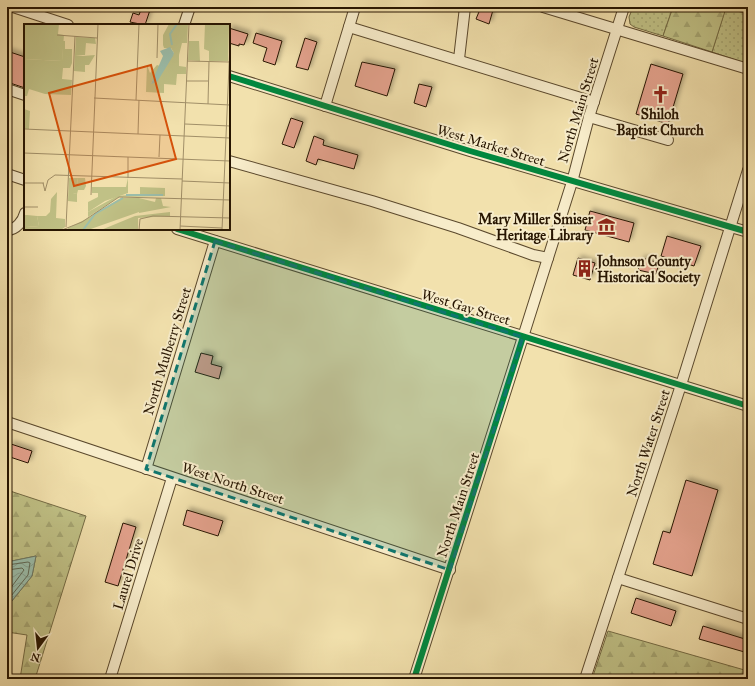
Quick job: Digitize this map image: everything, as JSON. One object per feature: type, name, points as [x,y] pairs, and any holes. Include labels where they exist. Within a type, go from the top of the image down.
[{"type":"street","points":[[13,7],[65,24]]},
{"type":"street","points":[[184,24],[190,7]]},
{"type":"street","points":[[325,106],[355,7]]},
{"type":"street","points":[[459,60],[465,7]]},
{"type":"street","points":[[543,7],[748,69]]},
{"type":"street","name":"North Main Street","points":[[414,679],[450,570],[572,182],[589,117],[624,7]]},
{"type":"street","points":[[349,27],[594,102]]},
{"type":"street","name":"West Market Street","points":[[230,76],[572,182],[748,232]]},
{"type":"street","points":[[7,89],[24,95]]},
{"type":"street","points":[[589,117],[668,140]]},
{"type":"street","points":[[230,161],[372,201],[458,228],[533,256],[548,258]]},
{"type":"street","name":"North Water Street","points":[[585,679],[681,385],[748,170]]},
{"type":"street","points":[[8,177],[24,180]]},
{"type":"street","points":[[7,230],[17,226],[24,216]]},
{"type":"street","name":"West Gay Street","points":[[181,230],[748,406]]},
{"type":"street","name":"North Mulberry Street","points":[[146,469],[215,241]]},
{"type":"street","name":"West North Street","points":[[7,422],[450,570]]},
{"type":"street","name":"Laurel Drive","points":[[110,679],[172,478]]},
{"type":"street","points":[[618,578],[748,619]]},
{"type":"highlighted area","points":[[215,241],[523,337],[450,570],[146,469]]},
{"type":"green space","points":[[633,7],[673,7],[663,36],[634,27],[630,24],[629,17]]},
{"type":"green space","points":[[673,7],[748,7],[748,14],[726,8],[712,52],[663,36]]},
{"type":"green space","points":[[726,7],[748,14],[748,64],[712,52]]},
{"type":"green space","points":[[7,490],[86,516],[35,679],[20,679],[27,635],[7,632],[7,607],[32,576],[36,556],[7,562]]},
{"type":"green space","points":[[608,631],[748,671],[748,679],[592,679]]},
{"type":"water","points":[[36,556],[32,576],[7,607],[7,562]]},
{"type":"building","points":[[142,7],[151,7],[145,24],[130,22],[133,13],[139,15]]},
{"type":"building","points":[[481,7],[493,10],[489,24],[476,19]]},
{"type":"building","points":[[230,28],[248,34],[244,45],[239,44],[239,46],[230,43]]},
{"type":"building","points":[[256,33],[282,41],[275,65],[263,61],[267,48],[253,43]]},
{"type":"building","points":[[305,38],[317,42],[308,70],[296,67]]},
{"type":"building","points":[[7,51],[24,57],[24,88],[7,82]]},
{"type":"building","points":[[362,62],[395,69],[387,96],[355,86]]},
{"type":"building","name":"Shiloh Baptist Church","points":[[651,64],[683,74],[668,124],[636,114]]},
{"type":"building","points":[[419,84],[432,87],[426,107],[414,103]]},
{"type":"building","points":[[291,118],[303,122],[294,148],[282,144]]},
{"type":"building","points":[[314,136],[324,140],[323,145],[358,155],[354,169],[318,159],[316,165],[306,161]]},
{"type":"building","points":[[590,211],[634,223],[629,242],[585,230]]},
{"type":"building","points":[[667,236],[701,246],[694,266],[661,256]]},
{"type":"building","name":"Johnson County Historical Society","points":[[578,258],[595,263],[590,280],[573,275]]},
{"type":"building","points":[[642,258],[659,263],[656,274],[638,270]]},
{"type":"building","points":[[201,353],[213,356],[211,364],[222,367],[219,379],[195,372]]},
{"type":"building","points":[[11,444],[32,451],[28,463],[7,456]]},
{"type":"building","points":[[686,480],[718,490],[692,576],[653,564],[663,531],[670,533]]},
{"type":"building","points":[[187,510],[223,521],[218,536],[183,525]]},
{"type":"building","points":[[123,523],[136,527],[118,586],[105,582]]},
{"type":"building","points":[[636,598],[676,611],[671,626],[631,613]]},
{"type":"building","points":[[703,626],[748,640],[748,653],[699,639]]},
{"type":"cycle path","points":[[230,76],[470,151],[748,232]]},
{"type":"cycle path","points":[[180,230],[748,406]]},
{"type":"cycle path","points":[[414,679],[523,337]]},
{"type":"place","name":"Shiloh Baptist Church","points":[[660,94]]},
{"type":"place","name":"Mary Miller Smiser Heritage Library","points":[[606,227]]},
{"type":"place","name":"Johnson County Historical Society","points":[[584,269]]}]
